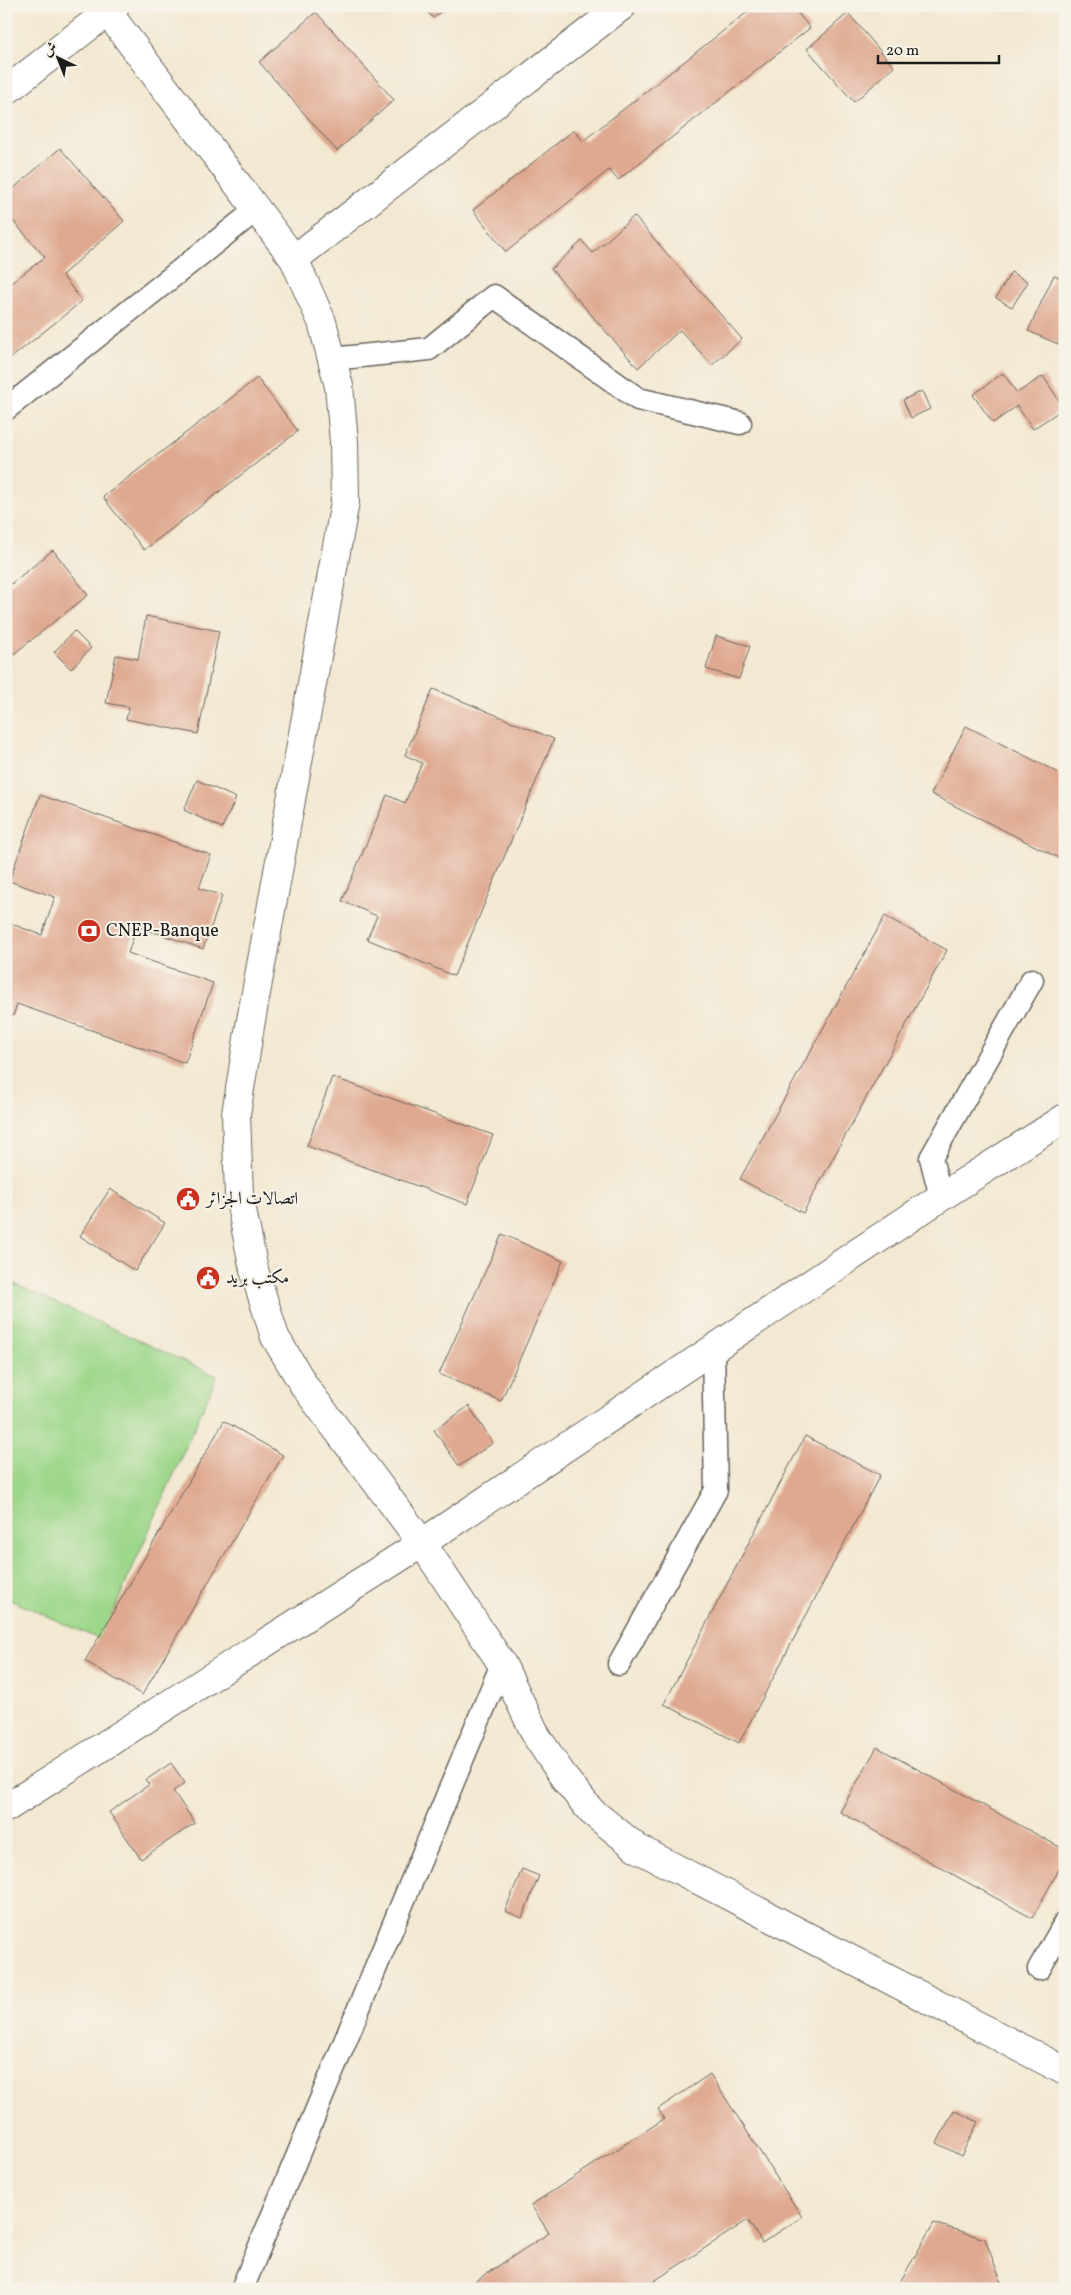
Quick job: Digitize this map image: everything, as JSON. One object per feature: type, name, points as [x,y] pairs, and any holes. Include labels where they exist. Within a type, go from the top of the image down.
[{"type":"street","points":[[294,259],[622,6]]},
{"type":"street","points":[[6,91],[109,8],[256,210],[294,259],[322,322],[339,386],[345,502],[238,1104],[239,1195],[254,1270],[275,1336],[305,1387],[422,1543],[502,1664],[537,1737],[565,1779],[591,1811],[637,1848],[1065,2071]]},
{"type":"street","points":[[6,1808],[422,1543],[941,1197],[1065,1118]]},
{"type":"lane","points":[[6,409],[256,210]]},
{"type":"lane","points":[[332,359],[428,349],[494,296],[638,399],[740,423]]},
{"type":"lane","points":[[941,1197],[931,1158],[1032,980]]},
{"type":"lane","points":[[619,1664],[716,1490],[712,1349]]},
{"type":"lane","points":[[242,2289],[502,1664]]},
{"type":"lane","points":[[1039,1969],[1065,1923]]},
{"type":"green space","points":[[6,1280],[217,1376],[101,1640],[6,1598]]},
{"type":"building","points":[[423,6],[448,6],[433,18]]},
{"type":"building","points":[[755,6],[792,6],[810,28],[618,180],[609,170],[506,252],[473,210],[574,130],[583,141]]},
{"type":"building","points":[[316,12],[394,100],[337,151],[259,62]]},
{"type":"building","points":[[848,13],[894,67],[854,102],[807,49]]},
{"type":"building","points":[[60,148],[124,221],[62,275],[82,301],[6,362],[6,287],[45,257],[6,213],[6,195]]},
{"type":"building","points":[[634,216],[742,339],[712,365],[680,330],[638,368],[551,269],[582,241],[593,253]]},
{"type":"building","points":[[1011,272],[1028,282],[1012,307],[996,298]]},
{"type":"building","points":[[1054,275],[1065,280],[1065,336],[1060,345],[1028,331]]},
{"type":"building","points":[[1003,373],[1017,393],[1043,376],[1064,408],[1033,429],[1017,406],[993,423],[973,395]]},
{"type":"building","points":[[257,378],[298,431],[144,550],[103,497]]},
{"type":"building","points":[[922,391],[930,409],[911,418],[903,400]]},
{"type":"building","points":[[53,550],[88,595],[6,660],[6,588]]},
{"type":"building","points":[[146,616],[219,631],[198,734],[126,719],[129,707],[106,703],[116,655],[138,659]]},
{"type":"building","points":[[74,631],[91,648],[71,669],[54,652]]},
{"type":"building","points":[[716,636],[750,646],[739,679],[706,669]]},
{"type":"building","points":[[433,689],[554,739],[454,976],[367,939],[377,916],[342,901],[387,795],[405,803],[422,763],[405,755]]},
{"type":"building","points":[[966,726],[1065,776],[1065,861],[931,794]]},
{"type":"building","points":[[197,780],[236,798],[222,828],[184,810]]},
{"type":"building","name":"CNEP-Banque","points":[[40,795],[211,855],[199,888],[222,896],[203,949],[137,926],[128,953],[213,983],[185,1063],[17,1004],[13,1016],[6,1014],[6,922],[42,935],[55,897],[9,881]]},
{"type":"building","points":[[885,916],[947,950],[803,1213],[740,1179]]},
{"type":"building","points":[[332,1077],[493,1135],[467,1204],[307,1146]]},
{"type":"building","points":[[110,1189],[165,1223],[135,1271],[80,1236]]},
{"type":"building","points":[[502,1234],[563,1261],[501,1401],[439,1374]]},
{"type":"building","points":[[469,1406],[493,1443],[459,1466],[434,1430]]},
{"type":"building","points":[[224,1421],[283,1455],[142,1695],[85,1661]]},
{"type":"building","points":[[805,1436],[880,1475],[739,1743],[664,1704]]},
{"type":"building","points":[[877,1747],[1065,1850],[1065,1859],[1032,1918],[840,1812]]},
{"type":"building","points":[[171,1763],[185,1783],[173,1791],[195,1823],[141,1859],[109,1812],[150,1784],[146,1780]]},
{"type":"building","points":[[522,1869],[539,1876],[522,1918],[505,1911]]},
{"type":"building","points":[[710,2074],[802,2217],[762,2243],[748,2220],[642,2289],[463,2289],[549,2233],[531,2205],[664,2119],[658,2109]]},
{"type":"building","points":[[954,2110],[978,2122],[961,2156],[937,2143]]},
{"type":"building","points":[[934,2223],[985,2239],[1004,2289],[896,2289]]},
{"type":"place","name":"CNEP-Banque","points":[[89,931]]},
{"type":"place","name":"اتصالات الجزائر","points":[[188,1199]]},
{"type":"place","name":"مكتب بريد","points":[[208,1278]]}]
